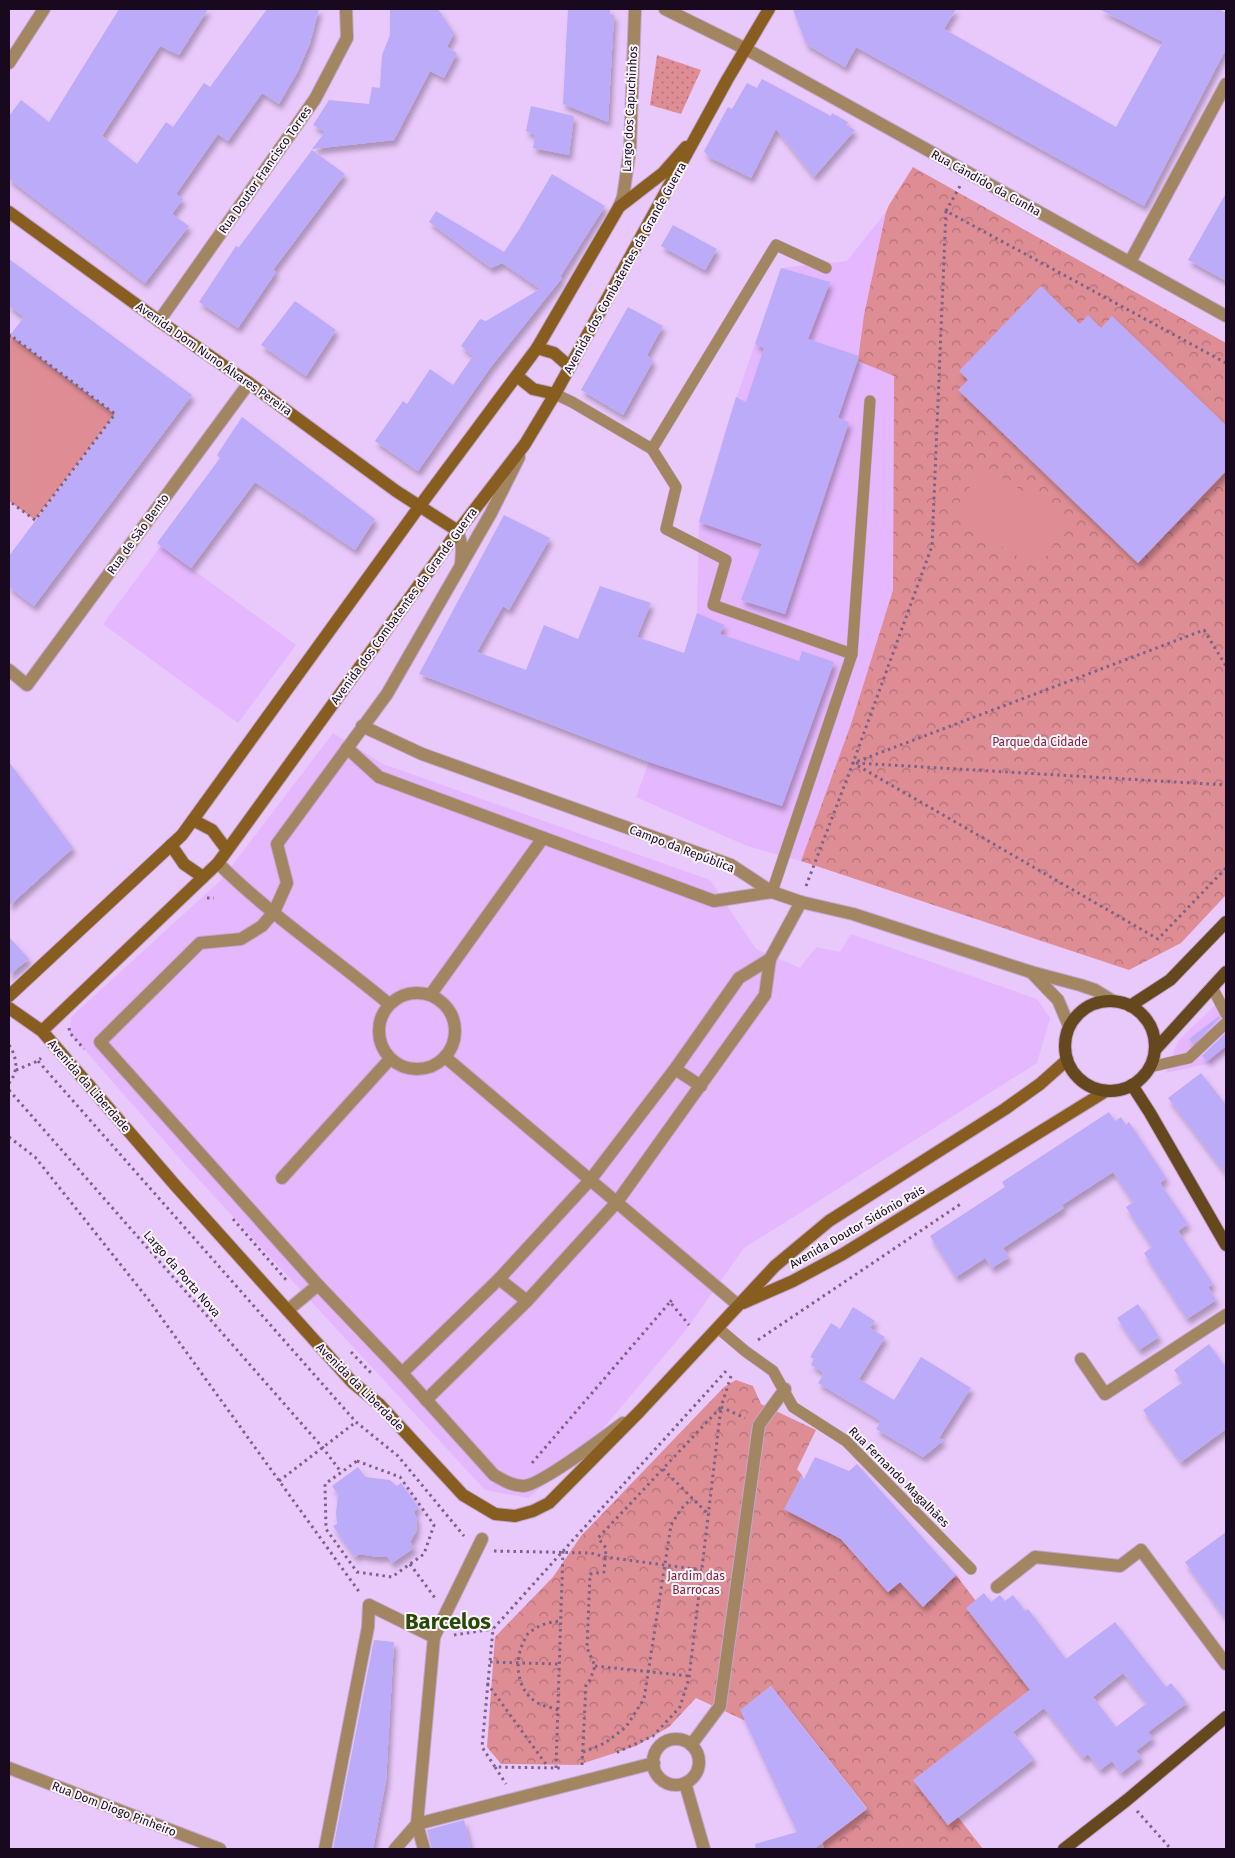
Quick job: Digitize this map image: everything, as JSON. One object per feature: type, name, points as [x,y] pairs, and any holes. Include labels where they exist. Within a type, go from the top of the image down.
[{"type":"main road","name":"Avenida dos Combatentes da Grande Guerra","points":[[42,1030],[218,863],[458,531],[525,444],[570,367],[727,80],[769,9]]},
{"type":"main road","name":"Avenida dos Combatentes da Grande Guerra","points":[[9,996],[182,835],[419,507],[537,348],[619,207],[663,172],[700,131]]},
{"type":"main road","name":"Avenida Dom Nuno Álvares Pereira","points":[[9,212],[250,383],[419,507],[458,531]]},
{"type":"main road","points":[[537,348],[554,353],[570,367]]},
{"type":"main road","points":[[517,376],[533,389],[555,394]]},
{"type":"main road","points":[[193,820],[212,830],[227,850]]},
{"type":"main road","points":[[172,846],[184,864],[203,877]]},
{"type":"main road","points":[[1130,1006],[1170,980],[1226,922]]},
{"type":"main road","points":[[1155,1050],[1226,972]]},
{"type":"main road","points":[[1113,1001],[1130,1006],[1150,1024],[1154,1036],[1155,1050],[1150,1066],[1142,1077],[1132,1085],[1119,1090],[1106,1091],[1082,1082],[1073,1072],[1064,1049],[1069,1026],[1077,1015],[1088,1007],[1100,1002],[1113,1001]]},
{"type":"main road","name":"Avenida da Liberdade","points":[[9,1008],[42,1030],[175,1185],[352,1382],[380,1405],[463,1495],[495,1514],[515,1516],[549,1503],[640,1411],[738,1305]]},
{"type":"main road","name":"Avenida Doutor Sidónio Pais","points":[[738,1305],[775,1266],[829,1221],[1005,1110],[1040,1084],[1067,1060]]},
{"type":"main road","points":[[1132,1085],[1226,1245]]},
{"type":"main road","name":"Avenida Doutor Sidónio Pais","points":[[738,1305],[793,1281],[843,1254],[1106,1091]]},
{"type":"main road","points":[[1064,1849],[1127,1800],[1226,1717]]},
{"type":"street","points":[[9,63],[44,9]]},
{"type":"street","name":"Rua Doutor Francisco Torres","points":[[159,320],[315,99],[347,38],[346,9]]},
{"type":"street","name":"Largo dos Capuchinhos","points":[[619,207],[623,197],[630,149],[635,9]]},
{"type":"street","points":[[665,9],[746,49]]},
{"type":"street","name":"Rua Cândido da Cunha","points":[[746,49],[1226,316]]},
{"type":"street","points":[[1130,262],[1226,84]]},
{"type":"street","name":"Rua de São Bento","points":[[9,670],[27,685],[250,383]]},
{"type":"street","points":[[525,444],[492,513],[387,694],[277,844],[287,882],[274,912],[262,926],[241,939],[200,943],[100,1042],[318,1285],[402,1373],[494,1475],[508,1483],[524,1486],[535,1482],[640,1411]]},
{"type":"street","points":[[458,531],[462,548],[461,567]]},
{"type":"street","name":"Campo da República","points":[[362,726],[422,754],[731,865],[772,892],[801,902],[853,914],[1032,972],[1080,985],[1095,990],[1113,1001]]},
{"type":"street","points":[[347,748],[379,777],[714,901],[772,892]]},
{"type":"street","points":[[431,994],[543,838]]},
{"type":"street","points":[[218,863],[274,912],[389,1004]]},
{"type":"street","points":[[426,1400],[527,1300],[617,1202],[765,995],[770,959],[801,902]]},
{"type":"street","points":[[402,1373],[499,1279],[591,1179],[675,1069],[739,978],[770,959]]},
{"type":"street","name":"Campo da República","points":[[1032,972],[1058,1000],[1069,1026]]},
{"type":"street","points":[[416,992],[431,994],[444,1002],[452,1015],[456,1029],[453,1044],[445,1057],[433,1066],[418,1069],[403,1067],[390,1059],[382,1047],[378,1032],[381,1017],[389,1004],[401,995],[416,992]]},
{"type":"street","points":[[445,1057],[738,1305]]},
{"type":"street","points":[[282,1178],[390,1059]]},
{"type":"street","points":[[675,1069],[701,1086]]},
{"type":"street","points":[[499,1279],[527,1300]]},
{"type":"street","points":[[288,1310],[318,1285]]},
{"type":"street","points":[[1081,1358],[1105,1394],[1226,1315]]},
{"type":"street","points":[[691,1745],[720,1706],[759,1425],[785,1389]]},
{"type":"street","points":[[424,1849],[417,1824],[434,1637],[482,1539]]},
{"type":"street","points":[[997,1587],[1035,1556],[1120,1566],[1141,1550],[1226,1664]]},
{"type":"street","points":[[325,1849],[368,1627],[369,1605],[434,1637]]},
{"type":"street","points":[[675,1740],[691,1745],[699,1758],[699,1766],[696,1773],[685,1783],[677,1785],[668,1784],[660,1779],[654,1763],[655,1754],[660,1747],[666,1742],[675,1740]]},
{"type":"street","points":[[395,1849],[417,1824],[654,1763]]},
{"type":"street","name":"Rua Dom Diogo Pinheiro","points":[[9,1770],[220,1849]]},
{"type":"street","points":[[685,1783],[704,1849]]},
{"type":"lane","points":[[652,449],[776,245],[826,268]]},
{"type":"lane","points":[[555,394],[652,449],[676,487],[666,529],[726,560],[712,605],[852,654]]},
{"type":"lane","points":[[772,892],[852,654],[870,402]]},
{"type":"lane","points":[[1212,987],[1226,1014]]},
{"type":"lane","points":[[1150,1066],[1189,1058],[1226,1023]]},
{"type":"lane","name":"Rua Fernando Magalhães","points":[[718,1328],[773,1371],[785,1389],[793,1407],[846,1441],[970,1569]]},
{"type":"path","points":[[801,902],[932,546],[946,211],[968,173]]},
{"type":"path","points":[[946,211],[1226,363]]},
{"type":"path","points":[[9,337],[10,335],[115,414],[36,520],[9,501]]},
{"type":"path","points":[[853,763],[1204,630],[1226,666]]},
{"type":"path","points":[[853,763],[1226,785]]},
{"type":"path","points":[[853,763],[1158,939],[1226,868]]},
{"type":"path","points":[[9,1045],[14,1052],[16,1061],[16,1070],[9,1083]]},
{"type":"path","points":[[16,1070],[41,1058]]},
{"type":"path","name":"Largo da Porta Nova","points":[[9,1090],[323,1448],[341,1472]]},
{"type":"path","points":[[9,1137],[35,1157],[142,1292],[369,1605]]},
{"type":"path","points":[[753,1343],[967,1200]]},
{"type":"path","points":[[526,1466],[532,1462],[674,1298]]},
{"type":"path","points":[[670,1302],[689,1325]]},
{"type":"path","points":[[565,1768],[495,1767],[482,1747],[493,1629],[726,1370]]},
{"type":"path","points":[[612,1755],[653,1736],[680,1707],[689,1676],[721,1407],[731,1376]]},
{"type":"path","points":[[721,1407],[759,1425]]},
{"type":"path","points":[[590,1765],[582,1768],[586,1685],[595,1666],[587,1648],[590,1574],[604,1572],[606,1548],[598,1538],[721,1407]]},
{"type":"path","points":[[279,1481],[356,1422]]},
{"type":"path","points":[[357,1461],[400,1477],[434,1525],[424,1554],[392,1577],[357,1572],[326,1529],[325,1484],[341,1472],[357,1461]]},
{"type":"path","points":[[663,1469],[708,1514]]},
{"type":"path","points":[[583,1752],[605,1743],[626,1727],[644,1699],[650,1672],[671,1525],[681,1509],[692,1498]]},
{"type":"path","points":[[563,1551],[591,1553],[605,1557],[702,1570]]},
{"type":"path","points":[[556,1768],[563,1551]]},
{"type":"path","points":[[410,1564],[446,1613]]},
{"type":"path","points":[[558,1710],[536,1702],[524,1689],[518,1675],[518,1663],[520,1648],[528,1633],[546,1622],[561,1620]]},
{"type":"path","points":[[434,1637],[493,1629]]},
{"type":"path","points":[[490,1662],[559,1664]]},
{"type":"path","points":[[595,1666],[689,1676]]},
{"type":"path","points":[[487,1683],[549,1767]]},
{"type":"path","points":[[1127,1800],[1170,1849]]},
{"type":"shaded area","points":[[886,212],[864,315],[894,376],[893,590],[851,724],[801,861],[747,846],[636,797],[697,613],[699,522],[726,428],[781,268],[847,261]]},
{"type":"shaded area","points":[[161,546],[296,645],[238,723],[103,624]]},
{"type":"shaded area","points":[[333,733],[383,764],[710,880],[756,949],[800,968],[816,947],[840,952],[851,934],[1037,999],[1050,1018],[1037,1063],[744,1248],[685,1331],[584,1451],[528,1498],[485,1490],[190,1170],[70,1033],[71,1017],[221,880]]},
{"type":"shaded area","points":[[1226,995],[1226,1050],[1211,1063],[1166,1073],[1178,1041]]},
{"type":"green space","points":[[657,55],[701,70],[681,114],[650,105]]},
{"type":"green space","name":"Parque da Cidade","points":[[913,167],[1226,343],[1226,895],[1181,943],[1129,970],[801,861],[851,724],[893,590],[894,376],[858,361],[864,315],[886,212]]},
{"type":"green space","points":[[10,335],[115,414],[35,520],[9,501]]},
{"type":"green space","points":[[983,466],[1069,520],[1038,569],[952,515]]},
{"type":"green space","name":"Jardim das Barrocas","points":[[736,1380],[753,1386],[761,1404],[816,1430],[797,1469],[802,1475],[785,1509],[841,1539],[888,1592],[900,1582],[923,1606],[956,1575],[1039,1683],[914,1780],[948,1825],[958,1817],[983,1849],[824,1849],[823,1842],[867,1808],[771,1686],[741,1710],[746,1721],[696,1698],[669,1727],[636,1746],[578,1765],[501,1764],[487,1747],[495,1637],[553,1577],[581,1536],[724,1387]]},
{"type":"building","points":[[119,9],[208,9],[179,55],[160,46],[102,136],[137,164],[166,122],[173,127],[204,83],[210,87],[267,9],[319,9],[310,43],[298,71],[279,104],[262,93],[228,141],[218,134],[176,194],[183,199],[172,214],[189,226],[145,283],[9,179],[9,116],[21,100],[49,122]]},
{"type":"building","points":[[390,9],[438,9],[454,33],[447,47],[457,53],[444,78],[430,71],[394,140],[312,149],[325,132],[313,125],[329,100],[369,104],[372,87],[380,88],[382,55],[390,35]]},
{"type":"building","points":[[568,9],[610,9],[610,14],[614,15],[608,122],[563,104]]},
{"type":"building","points":[[793,9],[956,9],[944,29],[1116,127],[1163,42],[1099,9],[1219,9],[1226,13],[1226,49],[1144,206],[856,47],[845,67],[806,44]]},
{"type":"building","points":[[762,79],[831,116],[832,113],[848,122],[846,125],[855,130],[814,177],[776,129],[751,178],[709,157],[704,151],[728,107],[732,109],[747,83],[757,88]]},
{"type":"building","points":[[531,106],[574,116],[569,155],[533,148],[535,135],[526,131]]},
{"type":"building","points":[[312,150],[345,174],[273,270],[276,272],[238,328],[199,302],[236,246],[239,247]]},
{"type":"building","points":[[552,174],[605,206],[560,277],[562,278],[490,368],[418,471],[375,441],[403,401],[407,404],[430,369],[453,385],[473,356],[461,346],[480,319],[486,321],[540,289],[502,263],[491,268],[429,222],[436,211],[504,252]]},
{"type":"building","points":[[1226,193],[1226,281],[1188,260]]},
{"type":"building","points":[[673,225],[717,249],[705,270],[661,246]]},
{"type":"building","points":[[9,259],[192,395],[34,606],[9,587],[9,556],[115,414],[10,335],[24,317],[9,306]]},
{"type":"building","points":[[781,268],[830,282],[808,339],[859,356],[838,418],[849,422],[785,614],[741,600],[762,544],[699,522],[736,397],[746,402],[764,348],[755,344]]},
{"type":"building","points":[[1041,286],[1080,324],[1088,315],[1101,328],[1112,316],[1226,425],[1226,471],[1138,563],[958,390],[968,380],[959,371]]},
{"type":"building","points":[[295,301],[336,330],[306,376],[261,345]]},
{"type":"building","points":[[628,307],[663,326],[647,355],[653,361],[623,415],[581,390]]},
{"type":"building","points":[[242,417],[375,519],[355,550],[255,482],[191,568],[157,543],[220,458],[217,455]]},
{"type":"building","points":[[504,515],[550,538],[509,610],[503,606],[477,652],[526,670],[544,625],[578,639],[600,586],[651,603],[637,637],[684,653],[697,613],[724,625],[720,634],[799,661],[802,651],[834,662],[782,806],[649,762],[419,674]]},
{"type":"building","points":[[9,762],[73,848],[9,906]]},
{"type":"building","points":[[9,937],[29,959],[9,975]]},
{"type":"building","points":[[1219,1016],[1220,1018],[1193,1044],[1189,1039]]},
{"type":"building","points":[[1226,1033],[1226,1046],[1207,1061],[1202,1056]]},
{"type":"building","points":[[1201,1073],[1226,1105],[1226,1174],[1168,1098]]},
{"type":"building","points":[[1109,1112],[1115,1121],[1121,1117],[1126,1125],[1129,1122],[1166,1178],[1160,1183],[1188,1224],[1178,1231],[1213,1284],[1208,1287],[1216,1300],[1187,1319],[1144,1253],[1152,1247],[1126,1207],[1133,1202],[1113,1172],[1062,1205],[1064,1208],[1003,1248],[1009,1257],[992,1268],[985,1258],[956,1277],[930,1236],[1005,1187],[1002,1182]]},
{"type":"building","points":[[1138,1304],[1159,1337],[1139,1350],[1117,1318]]},
{"type":"building","points":[[853,1307],[875,1321],[870,1328],[885,1337],[859,1379],[894,1400],[921,1357],[971,1388],[939,1438],[944,1440],[923,1457],[876,1429],[881,1421],[818,1383],[824,1373],[811,1365],[814,1359],[810,1357],[831,1323],[840,1329]]},
{"type":"building","points":[[1209,1344],[1226,1368],[1226,1429],[1181,1462],[1143,1410],[1183,1382],[1174,1370]]},
{"type":"building","points":[[815,1457],[849,1471],[857,1464],[956,1575],[923,1607],[900,1582],[888,1592],[841,1539],[784,1509],[802,1475],[804,1479]]},
{"type":"building","points":[[358,1467],[365,1477],[390,1480],[397,1486],[401,1483],[419,1508],[414,1511],[417,1520],[416,1532],[410,1542],[414,1548],[392,1563],[387,1556],[378,1557],[359,1554],[355,1557],[333,1526],[337,1524],[338,1494],[332,1486]]},
{"type":"building","points":[[1226,1532],[1226,1619],[1185,1562]]},
{"type":"building","points":[[984,1593],[991,1602],[1000,1595],[1005,1601],[1013,1595],[1025,1611],[1028,1609],[1066,1659],[1115,1622],[1166,1687],[1171,1683],[1187,1703],[1148,1732],[1153,1738],[1136,1751],[1141,1757],[1121,1773],[1112,1761],[1100,1770],[1088,1754],[1083,1758],[1044,1708],[1013,1732],[1034,1759],[948,1825],[913,1780],[1030,1690],[966,1608]],"holes":[[[1123,1673],[1147,1703],[1116,1727],[1093,1697]]]},
{"type":"building","points":[[374,1640],[394,1642],[386,1781],[373,1849],[333,1849]]},
{"type":"building","points":[[771,1686],[867,1809],[814,1849],[756,1849],[755,1844],[797,1832],[740,1710]]},
{"type":"building","points":[[464,1820],[471,1849],[432,1849],[427,1830]]},
{"type":"district","name":"Barcelos","points":[[448,1621]]}]
